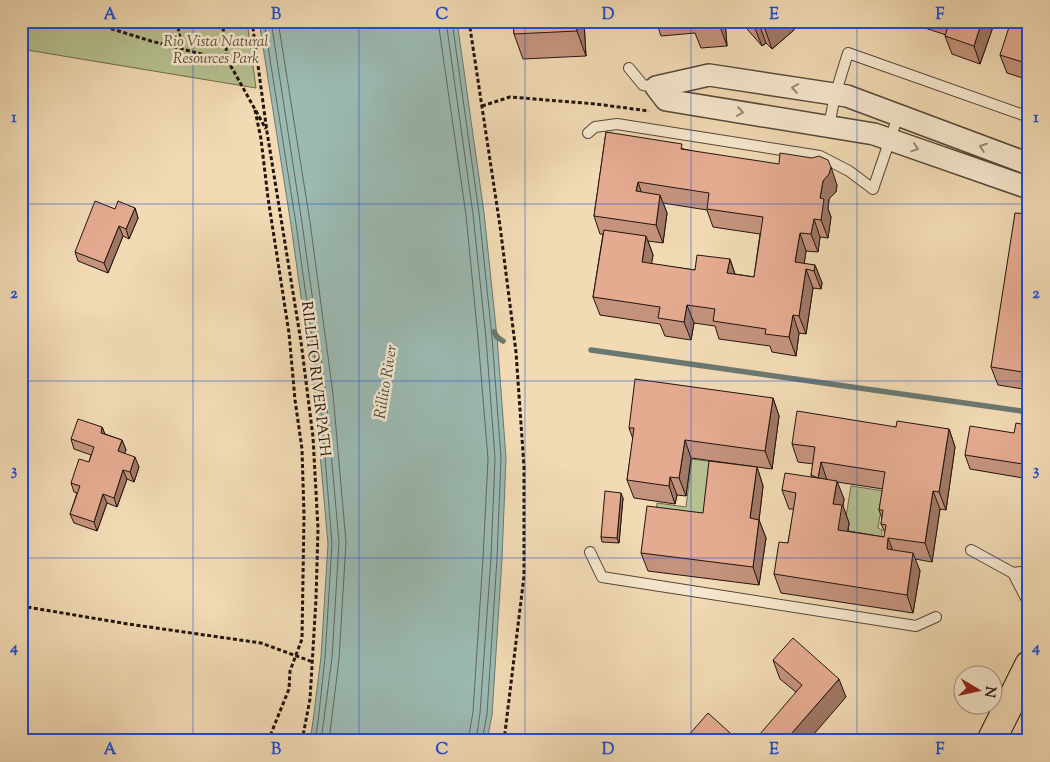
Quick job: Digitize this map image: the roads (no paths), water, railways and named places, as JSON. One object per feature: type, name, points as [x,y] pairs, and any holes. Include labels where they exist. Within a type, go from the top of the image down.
[{"type":"main road","points":[[991,741],[1029,665]]},
{"type":"street","points":[[1029,164],[846,96],[709,74],[656,87],[666,100],[874,134],[1029,188]]},
{"type":"lane","points":[[829,126],[835,95],[848,53],[1029,118]]},
{"type":"lane","points":[[629,68],[643,85],[656,87]]},
{"type":"lane","points":[[588,133],[595,127],[617,124],[820,156],[849,171],[873,190],[898,116]]},
{"type":"lane","points":[[970,550],[1013,573],[1029,604]]},
{"type":"lane","points":[[590,552],[602,577],[916,626],[936,616]]},
{"type":"lane","points":[[1013,573],[1029,571]]},
{"type":"water","name":"Rillito River","points":[[259,21],[457,21],[484,213],[497,337],[506,458],[492,715],[487,741],[310,741],[321,657],[328,544],[315,397],[291,225]]},
{"type":"waterway","points":[[494,332],[503,341]]},
{"type":"waterway","points":[[591,350],[1029,412]]},
{"type":"park label","name":"Rio Vista Natural Resources Park","points":[[216,50]]}]
